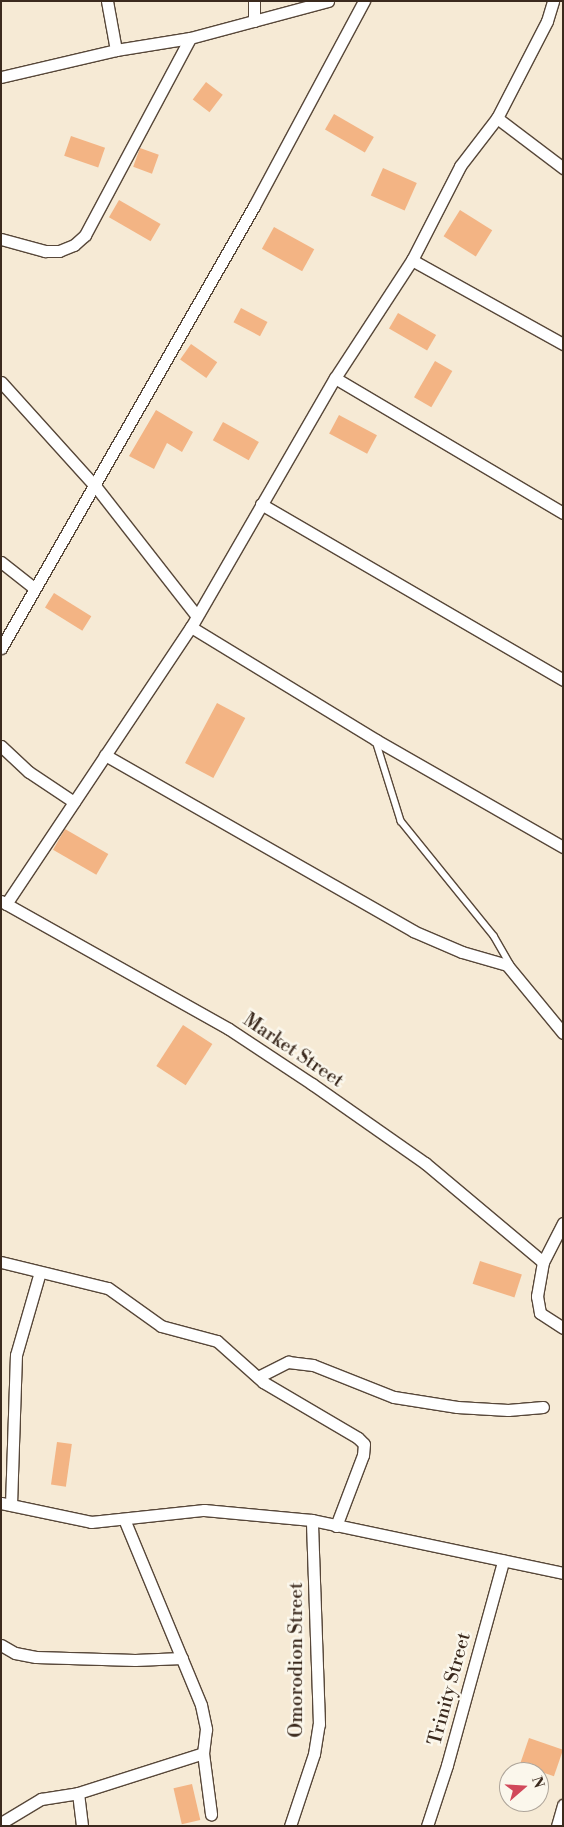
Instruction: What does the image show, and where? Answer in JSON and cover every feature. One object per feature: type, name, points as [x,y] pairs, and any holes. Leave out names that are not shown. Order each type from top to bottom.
[{"type":"street","points":[[107,1],[116,50]]},
{"type":"street","points":[[254,1],[254,21]]},
{"type":"street","points":[[1,77],[116,50],[190,38],[328,1]]},
{"type":"street","points":[[1,648],[34,588],[96,487],[254,206],[364,1]]},
{"type":"street","points":[[4,902],[74,802],[191,627],[196,615],[335,378],[412,260],[460,166],[497,118],[547,20],[553,1]]},
{"type":"street","points":[[1,239],[45,251],[59,251],[74,244],[85,234],[190,38]]},
{"type":"street","points":[[497,118],[563,168]]},
{"type":"street","points":[[412,260],[563,344]]},
{"type":"street","points":[[335,378],[563,513]]},
{"type":"street","points":[[1,382],[96,487],[196,615]]},
{"type":"street","points":[[261,504],[563,680]]},
{"type":"street","points":[[1,562],[34,588]]},
{"type":"street","points":[[191,627],[376,740],[563,847]]},
{"type":"street","points":[[1,746],[29,772],[74,802]]},
{"type":"street","points":[[105,755],[413,930],[462,952],[507,965],[516,973],[563,1033]]},
{"type":"street","name":"Market Street","points":[[4,902],[229,1029],[312,1084],[425,1163],[543,1262]]},
{"type":"street","points":[[562,1225],[543,1262],[537,1296],[540,1313],[563,1328]]},
{"type":"street","points":[[1,1262],[108,1288],[161,1326],[217,1341],[258,1377],[364,1444],[363,1455],[336,1526]]},
{"type":"street","points":[[40,1272],[16,1355],[6,1504],[91,1522],[204,1510],[312,1520],[563,1573]]},
{"type":"street","points":[[258,1377],[288,1362],[313,1365],[394,1397],[457,1407],[508,1410],[544,1407]]},
{"type":"street","points":[[124,1519],[201,1705],[206,1729],[203,1753],[211,1814]]},
{"type":"street","name":"Omorodion Street","points":[[290,1826],[314,1754],[319,1724],[312,1520]]},
{"type":"street","name":"Trinity Street","points":[[428,1826],[448,1765],[503,1561]]},
{"type":"street","points":[[1,1646],[15,1653],[36,1657],[135,1660],[182,1658]]},
{"type":"street","points":[[1,1823],[40,1799],[78,1793],[203,1753]]},
{"type":"street","points":[[78,1793],[82,1826]]},
{"type":"street","points":[[557,1826],[563,1805]]},
{"type":"lane","points":[[376,740],[402,821],[494,936],[516,973]]},
{"type":"building","points":[[206,82],[223,95],[210,112],[193,100]]},
{"type":"building","points":[[334,114],[374,137],[365,153],[325,130]]},
{"type":"building","points":[[71,136],[105,148],[98,168],[64,156]]},
{"type":"building","points":[[140,148],[159,155],[152,174],[133,167]]},
{"type":"building","points":[[383,168],[417,183],[405,210],[371,195]]},
{"type":"building","points":[[119,200],[161,224],[151,241],[109,217]]},
{"type":"building","points":[[460,210],[492,230],[476,256],[444,236]]},
{"type":"building","points":[[274,227],[314,249],[302,271],[262,249]]},
{"type":"building","points":[[241,308],[267,322],[260,336],[233,322]]},
{"type":"building","points":[[398,313],[436,335],[427,351],[389,329]]},
{"type":"building","points":[[191,344],[217,362],[206,378],[180,360]]},
{"type":"building","points":[[435,361],[452,371],[431,407],[414,397]]},
{"type":"building","points":[[156,410],[193,432],[182,452],[167,443],[154,469],[129,456]]},
{"type":"building","points":[[339,415],[377,435],[367,454],[329,434]]},
{"type":"building","points":[[223,422],[259,442],[249,460],[213,440]]},
{"type":"building","points":[[54,593],[91,616],[82,631],[45,607]]},
{"type":"building","points":[[217,703],[245,718],[213,778],[185,763]]},
{"type":"building","points":[[65,829],[108,854],[96,875],[53,850]]},
{"type":"building","points":[[183,1025],[212,1044],[186,1085],[156,1066]]},
{"type":"building","points":[[480,1261],[522,1275],[514,1297],[473,1284]]},
{"type":"building","points":[[57,1442],[72,1444],[66,1487],[51,1485]]},
{"type":"building","points":[[529,1738],[563,1750],[554,1776],[549,1774],[549,1762],[521,1762]]},
{"type":"building","points":[[192,1784],[200,1820],[182,1824],[173,1788]]}]
